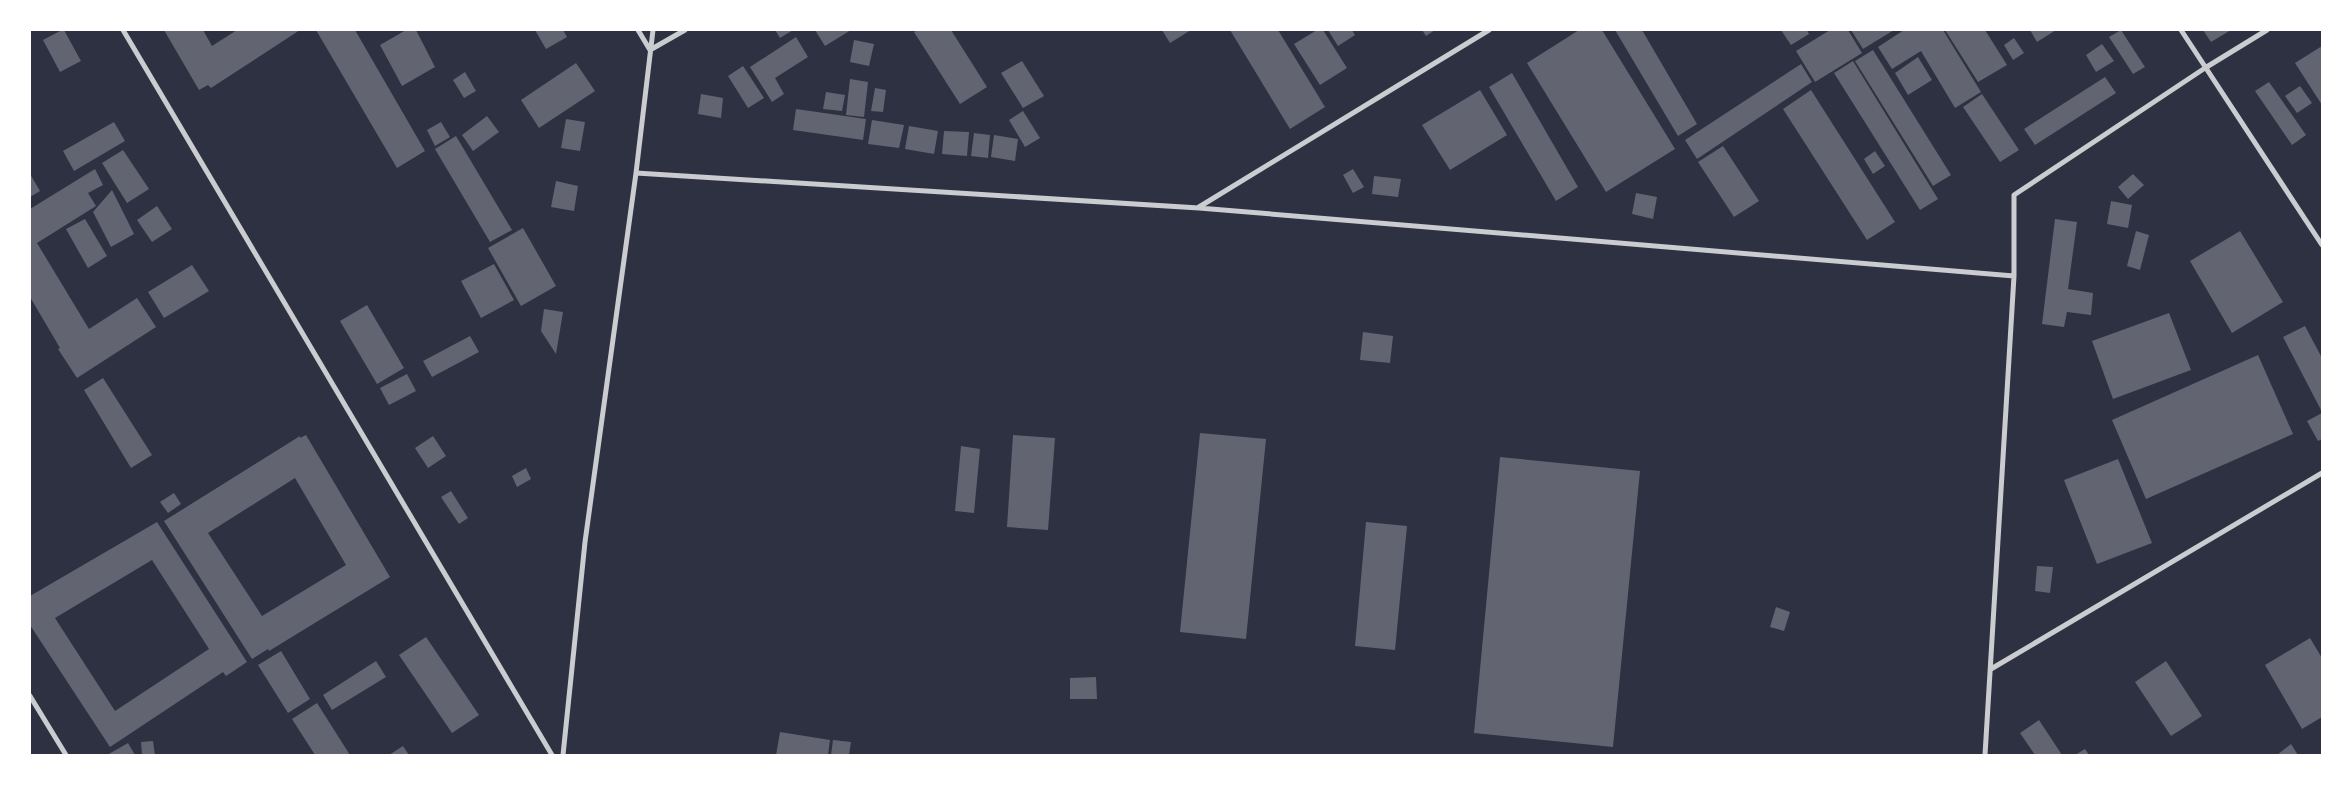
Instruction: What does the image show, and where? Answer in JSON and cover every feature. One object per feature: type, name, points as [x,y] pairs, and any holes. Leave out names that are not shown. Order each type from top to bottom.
[{"type":"street","points":[[123,30],[552,755]]},
{"type":"street","points":[[638,30],[650,50]]},
{"type":"street","points":[[563,755],[585,542],[636,173],[653,30]]},
{"type":"street","points":[[650,50],[685,30]]},
{"type":"street","points":[[1199,208],[1489,30]]},
{"type":"street","points":[[2181,30],[2204,68],[2322,245]]},
{"type":"street","points":[[1986,755],[2014,276],[2014,195],[2204,68],[2267,30]]},
{"type":"street","points":[[636,173],[1199,208],[2014,276]]},
{"type":"street","points":[[1991,669],[2322,473]]},
{"type":"street","points":[[30,696],[66,755]]},
{"type":"building","points":[[64,30],[81,61],[60,72],[43,40]]},
{"type":"building","points":[[164,30],[203,30],[212,46],[237,30],[300,30],[211,88],[208,85],[199,90]]},
{"type":"building","points":[[316,30],[355,30],[425,151],[397,168]]},
{"type":"building","points":[[406,30],[416,30],[435,67],[402,86],[380,45]]},
{"type":"building","points":[[535,30],[563,30],[567,37],[546,49]]},
{"type":"building","points":[[775,30],[793,30],[780,38]]},
{"type":"building","points":[[815,30],[851,30],[825,46]]},
{"type":"building","points":[[918,30],[951,30],[987,87],[960,104],[914,32]]},
{"type":"building","points":[[1162,30],[1191,30],[1170,43]]},
{"type":"building","points":[[1230,30],[1278,30],[1325,107],[1290,129]]},
{"type":"building","points":[[1317,30],[1323,30],[1347,68],[1320,85],[1294,44]]},
{"type":"building","points":[[1328,30],[1352,30],[1355,35],[1338,46]]},
{"type":"building","points":[[1422,30],[1435,30],[1426,36]]},
{"type":"building","points":[[1579,30],[1602,30],[1675,149],[1606,192],[1527,63]]},
{"type":"building","points":[[1615,30],[1642,30],[1697,124],[1678,136]]},
{"type":"building","points":[[1781,30],[1807,30],[1809,34],[1791,45]]},
{"type":"building","points":[[1830,30],[1848,30],[1862,53],[1815,82],[1796,51]]},
{"type":"building","points":[[1851,30],[1894,30],[1863,49]]},
{"type":"building","points":[[1904,30],[1943,30],[1981,92],[1955,108],[1921,51],[1892,69],[1878,47]]},
{"type":"building","points":[[1945,30],[1985,30],[2007,65],[1978,82]]},
{"type":"building","points":[[2030,30],[2056,30],[2037,42]]},
{"type":"building","points":[[2121,30],[2145,67],[2133,74],[2109,37]]},
{"type":"building","points":[[2203,30],[2231,30],[2211,42]]},
{"type":"building","points":[[796,37],[808,57],[775,78],[784,94],[772,102],[750,67]]},
{"type":"building","points":[[2014,38],[2024,53],[2013,60],[2004,45]]},
{"type":"building","points":[[854,40],[874,44],[869,66],[850,62]]},
{"type":"building","points":[[2102,44],[2114,61],[2096,72],[2086,55]]},
{"type":"building","points":[[2322,46],[2322,105],[2295,63]]},
{"type":"building","points":[[1873,50],[1951,175],[1933,186],[1855,61]]},
{"type":"building","points":[[1918,57],[1932,80],[1908,95],[1895,73]]},
{"type":"building","points":[[1022,61],[1044,96],[1023,108],[1001,73]]},
{"type":"building","points":[[1853,61],[1938,199],[1920,210],[1834,73]]},
{"type":"building","points":[[576,63],[595,91],[539,128],[521,100]]},
{"type":"building","points":[[1801,64],[1812,82],[1697,159],[1685,140]]},
{"type":"building","points":[[743,66],[764,98],[748,108],[728,76]]},
{"type":"building","points":[[465,72],[476,91],[464,98],[453,80]]},
{"type":"building","points":[[1512,73],[1578,187],[1556,201],[1489,87]]},
{"type":"building","points":[[2105,77],[2116,93],[2035,145],[2024,129]]},
{"type":"building","points":[[850,79],[868,82],[864,117],[846,115]]},
{"type":"building","points":[[2269,82],[2306,135],[2292,145],[2255,91]]},
{"type":"building","points":[[2300,86],[2312,103],[2297,113],[2285,96]]},
{"type":"building","points":[[875,88],[886,90],[883,112],[871,111]]},
{"type":"building","points":[[1480,90],[1507,135],[1450,170],[1422,125]]},
{"type":"building","points":[[1811,90],[1895,222],[1867,240],[1783,109]]},
{"type":"building","points":[[826,92],[845,95],[842,111],[823,109]]},
{"type":"building","points":[[701,94],[723,98],[721,118],[698,114]]},
{"type":"building","points":[[1982,94],[2019,150],[2000,162],[1963,107]]},
{"type":"building","points":[[796,109],[866,119],[863,140],[793,130]]},
{"type":"building","points":[[1023,111],[1040,138],[1025,147],[1009,120]]},
{"type":"building","points":[[487,116],[499,132],[473,151],[462,135]]},
{"type":"building","points":[[566,119],[585,122],[580,151],[561,148]]},
{"type":"building","points":[[872,120],[904,125],[899,148],[868,144]]},
{"type":"building","points":[[114,122],[125,141],[74,171],[63,151]]},
{"type":"building","points":[[441,122],[450,137],[435,146],[427,130]]},
{"type":"building","points":[[909,126],[938,131],[934,154],[905,149]]},
{"type":"building","points":[[944,131],[969,132],[967,156],[942,154]]},
{"type":"building","points":[[974,133],[990,135],[988,158],[971,156]]},
{"type":"building","points":[[994,135],[1018,139],[1015,161],[991,157]]},
{"type":"building","points":[[456,136],[512,230],[490,242],[435,149]]},
{"type":"building","points":[[1723,146],[1759,201],[1734,217],[1698,162]]},
{"type":"building","points":[[123,150],[149,189],[127,203],[102,163]]},
{"type":"building","points":[[1875,151],[1885,166],[1873,174],[1864,159]]},
{"type":"building","points":[[95,169],[103,185],[88,193],[96,206],[37,243],[89,329],[137,298],[156,327],[77,378],[58,349],[60,348],[30,297],[30,209]]},
{"type":"building","points":[[1353,169],[1364,187],[1353,193],[1343,175]]},
{"type":"building","points":[[30,174],[40,191],[30,197]]},
{"type":"building","points":[[2133,174],[2144,185],[2128,199],[2118,187]]},
{"type":"building","points":[[1374,176],[1401,179],[1398,197],[1372,194]]},
{"type":"building","points":[[556,181],[578,186],[574,211],[551,207]]},
{"type":"building","points":[[112,190],[134,234],[111,247],[93,212]]},
{"type":"building","points":[[1636,193],[1657,197],[1653,219],[1632,214]]},
{"type":"building","points":[[2111,201],[2132,205],[2128,228],[2107,224]]},
{"type":"building","points":[[157,206],[172,229],[152,242],[137,220]]},
{"type":"building","points":[[85,219],[107,256],[88,268],[66,229]]},
{"type":"building","points":[[2055,219],[2077,222],[2068,289],[2093,293],[2091,315],[2067,312],[2064,327],[2042,324]]},
{"type":"building","points":[[523,228],[556,286],[521,306],[488,248]]},
{"type":"building","points":[[2136,231],[2149,235],[2140,270],[2127,266]]},
{"type":"building","points":[[2240,231],[2283,302],[2232,333],[2190,261]]},
{"type":"building","points":[[494,264],[514,300],[481,318],[461,281]]},
{"type":"building","points":[[192,265],[209,291],[164,318],[148,292]]},
{"type":"building","points":[[367,305],[404,368],[377,384],[340,321]]},
{"type":"building","points":[[544,309],[563,312],[556,354],[541,331]]},
{"type":"building","points":[[2169,313],[2191,370],[2113,399],[2092,341]]},
{"type":"building","points":[[2305,326],[2322,358],[2322,412],[2283,337]]},
{"type":"building","points":[[1363,332],[1393,336],[1390,363],[1360,360]]},
{"type":"building","points":[[470,336],[479,352],[432,377],[423,361]]},
{"type":"building","points":[[2258,355],[2293,434],[2146,499],[2112,420]]},
{"type":"building","points":[[407,374],[416,391],[389,405],[380,388]]},
{"type":"building","points":[[103,378],[152,455],[131,468],[84,390]]},
{"type":"building","points":[[2322,413],[2322,439],[2318,441],[2307,421]]},
{"type":"building","points":[[1200,433],[1266,439],[1246,639],[1180,632]]},
{"type":"building","points":[[306,435],[390,577],[269,651],[268,649],[252,659],[164,521],[300,436],[300,438]],"holes":[[[295,478],[346,565],[262,616],[208,533]]]},
{"type":"building","points":[[1013,435],[1055,438],[1048,530],[1007,527]]},
{"type":"building","points":[[433,436],[446,456],[428,468],[415,448]]},
{"type":"building","points":[[961,446],[980,449],[974,513],[955,511]]},
{"type":"building","points":[[1500,457],[1640,471],[1613,747],[1474,733]]},
{"type":"building","points":[[2118,459],[2152,543],[2097,564],[2064,480]]},
{"type":"building","points":[[526,468],[531,479],[517,487],[512,476]]},
{"type":"building","points":[[451,491],[468,518],[459,524],[441,497]]},
{"type":"building","points":[[174,493],[181,504],[168,513],[160,502]]},
{"type":"building","points":[[157,522],[247,662],[226,676],[223,672],[110,747],[30,625],[30,596]],"holes":[[[152,560],[209,649],[115,711],[55,618]]]},
{"type":"building","points":[[1366,522],[1407,526],[1395,650],[1355,646]]},
{"type":"building","points":[[2037,566],[2053,567],[2050,593],[2035,591]]},
{"type":"building","points":[[1776,607],[1790,612],[1784,631],[1770,627]]},
{"type":"building","points":[[426,637],[479,715],[452,733],[399,655]]},
{"type":"building","points":[[2310,638],[2322,658],[2322,717],[2302,729],[2265,665]]},
{"type":"building","points":[[281,651],[310,699],[288,713],[258,665]]},
{"type":"building","points":[[376,661],[386,677],[332,710],[323,695]]},
{"type":"building","points":[[2166,661],[2202,716],[2171,736],[2135,682]]},
{"type":"building","points":[[1096,677],[1097,699],[1070,699],[1070,678]]},
{"type":"building","points":[[317,703],[350,755],[315,755],[292,719]]},
{"type":"building","points":[[2039,720],[2062,755],[2035,755],[2020,733]]},
{"type":"building","points":[[780,732],[830,740],[828,755],[776,755]]},
{"type":"building","points":[[833,740],[851,742],[849,755],[831,755]]},
{"type":"building","points":[[153,741],[155,755],[142,755],[141,742]]},
{"type":"building","points":[[128,743],[135,755],[107,755]]},
{"type":"building","points":[[2291,744],[2298,755],[2277,755]]},
{"type":"building","points":[[403,746],[409,755],[389,755]]},
{"type":"building","points":[[2085,749],[2089,755],[2075,755]]}]
